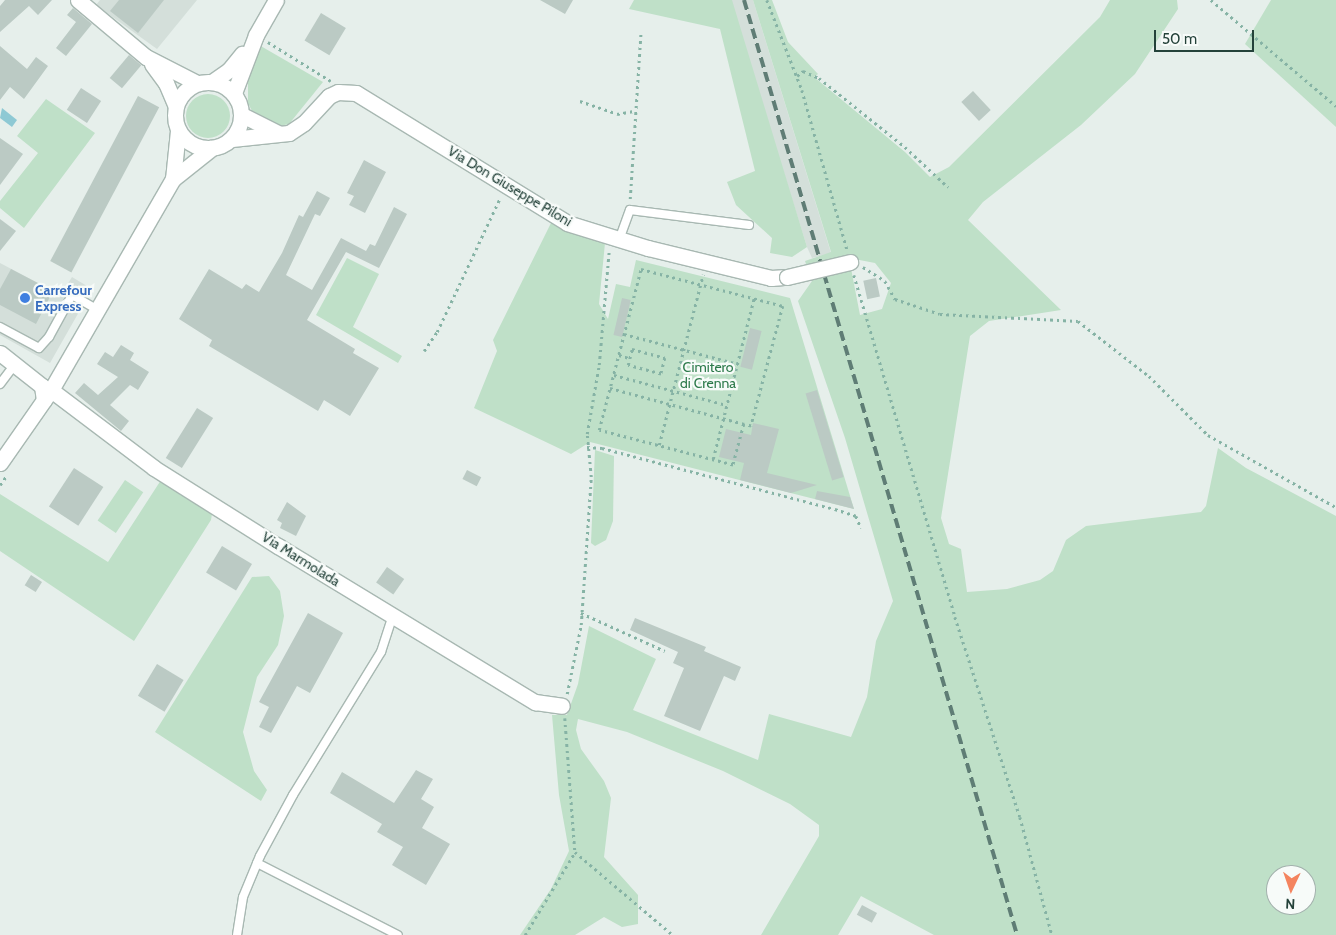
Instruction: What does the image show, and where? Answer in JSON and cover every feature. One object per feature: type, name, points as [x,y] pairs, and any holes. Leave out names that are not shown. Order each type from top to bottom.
[{"type":"street","points":[[78,0],[146,57],[166,83],[176,106],[178,131],[173,179]]},
{"type":"street","points":[[176,106],[188,88],[229,70],[256,35],[276,0]]},
{"type":"street","points":[[256,35],[234,93],[242,115],[282,135]]},
{"type":"street","points":[[146,57],[234,93]]},
{"type":"street","points":[[5,467],[173,179],[212,148],[232,138],[282,135],[297,129],[322,101],[338,92]]},
{"type":"street","name":"Via Don Giuseppe Piloni","points":[[338,92],[356,93],[567,223],[615,240],[771,278],[787,277],[850,262]]},
{"type":"street","points":[[232,138],[242,115]]},
{"type":"street","points":[[178,131],[193,144],[212,148]]},
{"type":"street","points":[[0,353],[51,390]]},
{"type":"street","points":[[32,377],[42,386],[51,390]]},
{"type":"street","name":"Via Marmolada","points":[[51,390],[154,468],[393,616],[535,702],[562,706]]},
{"type":"lane","points":[[615,240],[630,210],[749,225]]},
{"type":"lane","points":[[0,327],[39,348],[49,337],[72,295],[98,310]]},
{"type":"lane","points":[[0,384],[15,364]]},
{"type":"lane","points":[[237,935],[243,897],[257,863],[293,795],[381,652],[393,616]]},
{"type":"lane","points":[[257,863],[398,935]]},
{"type":"path","points":[[767,0],[797,76],[955,617],[1020,817],[1052,935]]},
{"type":"path","points":[[1211,0],[1336,106]]},
{"type":"path","points":[[630,210],[634,111],[641,32]]},
{"type":"path","points":[[256,35],[330,78],[338,92]]},
{"type":"path","points":[[797,76],[804,71],[820,78],[905,147],[948,187]]},
{"type":"path","points":[[580,101],[617,114],[634,111]]},
{"type":"path","points":[[424,351],[437,332],[507,186]]},
{"type":"path","points":[[525,935],[575,852],[562,706],[571,682],[582,614],[591,477],[587,447],[615,240]]},
{"type":"path","points":[[659,445],[706,262]]},
{"type":"path","points":[[850,262],[870,270],[885,281],[895,299],[940,314],[1078,320],[1148,376],[1208,434],[1336,507]]},
{"type":"path","points":[[610,388],[752,426],[783,306],[754,298],[641,269],[599,430],[734,464],[744,424]]},
{"type":"path","points":[[713,459],[754,298]]},
{"type":"path","points":[[624,334],[738,364]]},
{"type":"path","points":[[632,350],[665,358],[661,374],[628,365],[629,358],[632,350]]},
{"type":"path","points":[[619,355],[629,358]]},
{"type":"path","points":[[614,375],[728,405]]},
{"type":"path","points":[[587,447],[602,448],[836,509],[856,516],[861,528]]},
{"type":"path","points":[[0,485],[5,467]]},
{"type":"path","points":[[582,614],[666,651]]},
{"type":"path","points":[[575,852],[673,935]]},
{"type":"shaded area","points":[[100,0],[197,0],[157,49],[96,5]]},
{"type":"shaded area","points":[[730,0],[753,0],[831,253],[812,258],[807,247]]},
{"type":"shaded area","points":[[0,263],[61,295],[72,277],[92,289],[50,363],[0,335]]},
{"type":"green space","points":[[634,0],[732,0],[807,247],[792,257],[770,253],[772,238],[736,205],[727,182],[755,171],[720,29],[629,9]]},
{"type":"green space","points":[[753,0],[772,0],[788,42],[818,74],[814,77],[905,152],[930,177],[949,167],[1100,17],[1110,0],[1177,0],[1178,9],[1135,74],[1081,125],[983,202],[968,220],[1061,310],[989,321],[970,336],[941,518],[949,544],[961,549],[967,592],[1007,589],[1040,580],[1053,571],[1066,540],[1086,526],[1201,512],[1206,506],[1218,448],[1246,468],[1336,516],[1336,935],[934,935],[861,896],[838,935],[761,935],[819,836],[819,825],[790,804],[723,771],[627,732],[578,719],[576,730],[581,749],[604,781],[611,798],[604,857],[638,895],[638,924],[622,927],[604,917],[575,935],[520,935],[551,889],[569,851],[559,795],[552,715],[567,715],[578,684],[589,626],[656,659],[633,710],[758,760],[769,714],[851,737],[867,697],[876,641],[893,601],[845,438],[798,301],[812,281],[805,261],[831,252]],"holes":[[[849,258],[875,263],[891,283],[882,309],[860,315]]]},
{"type":"green space","points":[[1271,0],[1336,0],[1336,127],[1245,44]]},
{"type":"green space","points":[[259,45],[323,82],[289,124],[275,127],[254,115],[248,103],[248,75]]},
{"type":"green space","points":[[208,94],[220,98],[226,104],[230,116],[226,128],[220,134],[208,138],[196,134],[190,128],[186,116],[190,104],[196,98]]},
{"type":"green space","points":[[46,99],[95,133],[24,228],[0,208],[0,201],[38,153],[17,136]]},
{"type":"green space","name":"Cimitero di Crenna","points":[[551,223],[605,243],[599,304],[608,319],[616,284],[630,287],[636,260],[790,298],[854,509],[590,442],[571,454],[474,408],[497,351],[493,340]]},
{"type":"green space","points":[[347,258],[379,274],[353,327],[402,356],[398,363],[316,315]]},
{"type":"green space","points":[[595,450],[614,456],[613,521],[606,540],[595,546],[591,543]]},
{"type":"green space","points":[[125,480],[143,492],[116,533],[98,521]]},
{"type":"green space","points":[[161,480],[212,514],[211,520],[134,641],[0,551],[0,494],[108,562]]},
{"type":"green space","points":[[269,576],[280,591],[284,616],[278,645],[257,677],[243,732],[254,771],[267,790],[261,801],[155,732],[252,577]]},
{"type":"water","points":[[2,108],[17,120],[12,127],[0,118]]},
{"type":"building","points":[[5,0],[52,0],[38,15],[29,6],[0,32],[0,6]]},
{"type":"building","points":[[119,0],[164,0],[138,33],[110,11]]},
{"type":"building","points":[[540,0],[573,0],[565,14]]},
{"type":"building","points":[[73,8],[92,24],[66,56],[56,48],[76,22],[67,15]]},
{"type":"building","points":[[321,13],[346,28],[329,55],[305,40]]},
{"type":"building","points":[[0,46],[27,69],[36,57],[48,66],[24,99],[10,87],[0,100]]},
{"type":"building","points":[[129,55],[141,65],[122,88],[110,78]]},
{"type":"building","points":[[81,88],[101,101],[87,123],[67,110]]},
{"type":"building","points":[[973,91],[991,110],[979,121],[961,102]]},
{"type":"building","points":[[138,96],[159,107],[71,272],[50,261]]},
{"type":"building","points":[[0,138],[23,154],[0,185]]},
{"type":"building","points":[[364,160],[386,172],[365,213],[349,205],[354,196],[347,193]]},
{"type":"building","points":[[317,191],[330,198],[320,216],[315,214],[286,275],[312,290],[341,238],[366,251],[370,244],[375,246],[394,207],[407,214],[379,268],[346,252],[307,320],[355,349],[353,353],[379,368],[350,416],[324,400],[318,411],[209,346],[212,340],[179,319],[209,269],[242,289],[246,284],[259,292],[282,253],[299,215],[303,217]]},
{"type":"building","points":[[0,219],[16,231],[0,251]]},
{"type":"building","name":"Carrefour Express","points":[[11,269],[53,291],[36,324],[0,305],[0,289]]},
{"type":"building","points":[[876,278],[880,297],[867,299],[863,281]]},
{"type":"building","points":[[622,298],[631,300],[622,337],[613,335]]},
{"type":"building","points":[[750,328],[762,331],[752,370],[740,367]]},
{"type":"building","points":[[121,345],[134,353],[130,360],[149,372],[138,390],[130,385],[110,405],[129,421],[121,431],[75,393],[84,383],[98,395],[118,377],[97,364],[105,352],[113,357]]},
{"type":"building","points":[[817,390],[844,477],[832,481],[806,394]]},
{"type":"building","points":[[197,408],[213,418],[182,468],[166,458]]},
{"type":"building","points":[[753,423],[779,429],[767,473],[817,485],[791,493],[740,480],[744,463],[719,457],[726,429],[751,435]]},
{"type":"building","points":[[74,468],[103,487],[78,526],[49,507]]},
{"type":"building","points":[[467,470],[481,477],[477,486],[462,479]]},
{"type":"building","points":[[817,491],[850,497],[854,509],[815,499]]},
{"type":"building","points":[[287,502],[306,516],[296,536],[280,528],[282,523],[277,520]]},
{"type":"building","points":[[222,546],[252,564],[236,591],[206,573]]},
{"type":"building","points":[[387,567],[404,579],[393,595],[376,583]]},
{"type":"building","points":[[31,575],[42,582],[36,592],[25,585]]},
{"type":"building","points":[[308,613],[343,633],[310,693],[297,686],[271,733],[259,727],[269,707],[259,702]]},
{"type":"building","points":[[635,618],[706,647],[704,651],[741,667],[735,681],[724,676],[700,731],[664,716],[684,668],[673,663],[678,652],[630,630]]},
{"type":"building","points":[[157,664],[184,680],[165,712],[138,696]]},
{"type":"building","points":[[416,770],[433,779],[421,799],[434,807],[422,828],[450,844],[426,885],[392,865],[403,847],[377,832],[382,824],[330,793],[342,772],[394,803]]},
{"type":"building","points":[[862,905],[877,913],[872,923],[857,915]]},
{"type":"railway","points":[[744,0],[1017,935]]},
{"type":"place","name":"Carrefour Express","points":[[25,298]]}]
